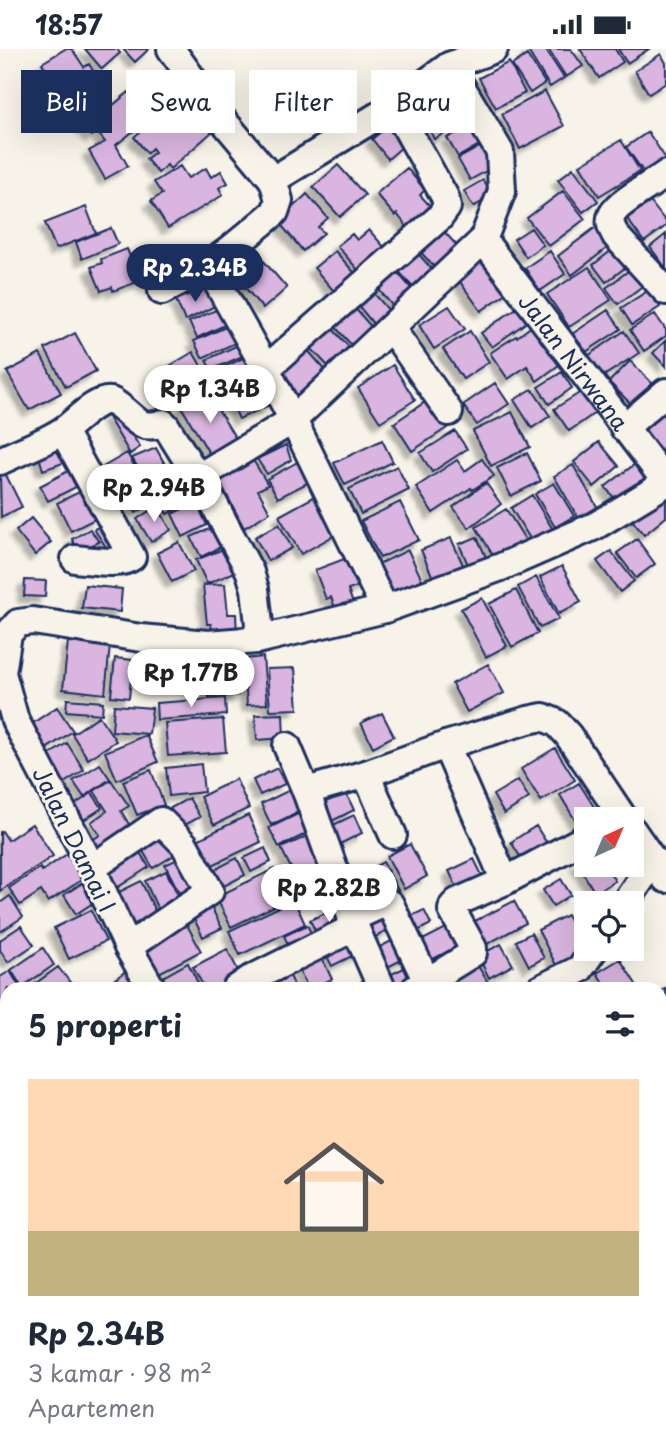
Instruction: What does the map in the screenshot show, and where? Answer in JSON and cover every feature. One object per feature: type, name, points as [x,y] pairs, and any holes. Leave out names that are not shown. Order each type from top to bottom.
[{"type":"street","points":[[162,291],[208,266],[275,212],[279,200],[273,180],[216,112],[171,49]]},
{"type":"street","points":[[444,70],[492,50]]},
{"type":"street","points":[[197,478],[293,420],[483,240],[502,191],[500,152],[449,66]]},
{"type":"street","points":[[273,180],[371,120]]},
{"type":"street","points":[[266,369],[439,218],[447,207],[445,197],[409,133]]},
{"type":"street","points":[[666,174],[620,205],[611,216],[611,226],[616,236],[666,291]]},
{"type":"street","name":"Jalan Nirwana","points":[[483,240],[666,482]]},
{"type":"street","points":[[208,266],[293,420],[385,609]]},
{"type":"street","points":[[391,328],[449,412]]},
{"type":"street","points":[[624,428],[666,392]]},
{"type":"street","points":[[0,461],[63,431],[103,402],[111,401],[143,425],[152,427],[163,423],[213,502],[250,572],[259,624],[257,640],[385,609],[501,566],[595,526],[666,482]]},
{"type":"street","points":[[63,431],[132,557],[128,561],[75,559]]},
{"type":"street","name":"Jalan Damai I","points":[[148,982],[15,720],[2,673],[8,633],[18,622],[33,621],[141,638],[208,644],[257,640]]},
{"type":"street","points":[[306,792],[446,745],[543,717],[557,723],[568,735],[616,807]]},
{"type":"street","points":[[446,745],[505,881]]},
{"type":"street","points":[[287,747],[379,982]]},
{"type":"street","points":[[366,774],[393,835]]},
{"type":"street","points":[[92,868],[161,821],[184,844],[210,891],[128,947]]},
{"type":"street","points":[[426,982],[473,953],[473,948],[453,910],[457,902],[505,881],[574,844]]},
{"type":"street","points":[[637,891],[660,869],[644,847]]},
{"type":"street","points":[[245,982],[353,921],[356,916],[387,902],[420,982]]},
{"type":"street","points":[[556,982],[587,969]]},
{"type":"building","points":[[65,49],[72,49],[84,67],[89,64],[93,70],[46,70],[42,63]]},
{"type":"building","points":[[85,49],[117,49],[120,53],[102,69]]},
{"type":"building","points":[[123,49],[149,49],[135,62]]},
{"type":"building","points":[[545,49],[564,78],[550,87],[528,51]]},
{"type":"building","points":[[548,49],[571,49],[583,66],[566,77]]},
{"type":"building","points":[[580,49],[615,49],[623,62],[599,78]]},
{"type":"building","points":[[618,49],[649,49],[627,63]]},
{"type":"building","points":[[661,54],[666,63],[666,83],[649,94],[635,71]]},
{"type":"building","points":[[527,55],[545,83],[530,93],[512,65]]},
{"type":"building","points":[[509,62],[525,93],[496,108],[479,78]]},
{"type":"building","points":[[545,91],[564,126],[520,149],[502,114]]},
{"type":"building","points":[[126,94],[126,133],[131,133],[116,145],[128,166],[105,179],[89,151],[105,142],[98,133],[112,133],[112,106]]},
{"type":"building","points":[[475,123],[486,141],[458,157],[447,138],[456,133],[475,133]]},
{"type":"building","points":[[648,132],[666,159],[666,165],[647,177],[626,147]]},
{"type":"building","points":[[139,133],[211,133],[170,169],[167,165],[158,173],[146,159],[155,152],[152,148],[147,153],[134,137]]},
{"type":"building","points":[[380,133],[392,133],[403,146],[388,159],[372,139]]},
{"type":"building","points":[[431,133],[445,133],[434,139]]},
{"type":"building","points":[[621,140],[640,171],[599,196],[580,165]]},
{"type":"building","points":[[485,144],[497,165],[470,180],[458,159]]},
{"type":"building","points":[[338,165],[365,195],[340,217],[313,187]]},
{"type":"building","points":[[180,166],[188,178],[206,168],[211,177],[221,171],[228,183],[219,188],[223,195],[168,228],[151,201],[162,194],[154,182]]},
{"type":"building","points":[[407,168],[425,190],[420,195],[432,208],[408,228],[376,194]]},
{"type":"building","points":[[573,168],[598,201],[583,212],[558,180]]},
{"type":"building","points":[[483,180],[493,196],[473,207],[464,191]]},
{"type":"building","points":[[563,191],[585,219],[549,246],[527,218]]},
{"type":"building","points":[[307,194],[328,218],[318,227],[324,233],[303,251],[278,221]]},
{"type":"building","points":[[649,200],[666,222],[666,226],[644,242],[626,217]]},
{"type":"building","points":[[86,207],[96,233],[56,249],[45,223]]},
{"type":"building","points":[[596,227],[610,246],[572,275],[558,256]]},
{"type":"building","points":[[111,228],[118,244],[82,259],[76,242]]},
{"type":"building","points":[[441,228],[459,248],[436,269],[418,249]]},
{"type":"building","points":[[531,228],[543,245],[526,257],[514,239]]},
{"type":"building","points":[[369,230],[386,249],[366,279],[337,246],[352,234],[357,240]]},
{"type":"building","points":[[666,234],[666,268],[650,247]]},
{"type":"building","points":[[617,246],[630,264],[606,282],[593,265]]},
{"type":"building","points":[[127,249],[140,281],[113,291],[112,287],[101,291],[91,267],[102,263],[101,259]]},
{"type":"building","points":[[415,250],[437,275],[417,292],[395,267]]},
{"type":"building","points":[[335,251],[360,279],[339,297],[314,268]]},
{"type":"building","points":[[550,251],[565,274],[540,291],[525,268]]},
{"type":"building","points":[[489,256],[512,289],[481,311],[458,279]]},
{"type":"building","points":[[262,259],[287,288],[263,309],[238,279]]},
{"type":"building","points":[[393,267],[416,294],[397,311],[374,284]]},
{"type":"building","points":[[589,267],[611,300],[569,327],[547,294]]},
{"type":"building","points":[[632,268],[644,285],[618,304],[606,288]]},
{"type":"building","points":[[204,288],[215,306],[185,321],[176,300]]},
{"type":"building","points":[[649,290],[660,307],[632,325],[621,308]]},
{"type":"building","points":[[372,291],[391,313],[375,326],[357,304]]},
{"type":"building","points":[[353,306],[373,329],[353,347],[332,323]]},
{"type":"building","points":[[449,306],[465,329],[434,349],[419,325]]},
{"type":"building","points":[[518,307],[528,321],[492,347],[481,333]]},
{"type":"building","points":[[220,308],[227,324],[197,338],[189,322]]},
{"type":"building","points":[[608,310],[621,329],[584,353],[572,334]]},
{"type":"building","points":[[655,314],[666,330],[666,336],[644,351],[630,330]]},
{"type":"building","points":[[235,323],[242,340],[202,358],[194,341]]},
{"type":"building","points":[[536,323],[563,362],[537,381],[527,366],[508,379],[490,353]]},
{"type":"building","points":[[330,326],[349,347],[328,366],[309,346]]},
{"type":"building","points":[[470,331],[489,362],[463,379],[443,349]]},
{"type":"building","points":[[624,331],[639,353],[599,379],[585,358]]},
{"type":"building","points":[[75,333],[96,371],[66,387],[45,349]]},
{"type":"building","points":[[666,340],[666,367],[653,353]]},
{"type":"building","points":[[240,344],[245,355],[211,370],[206,360]]},
{"type":"building","points":[[304,346],[327,372],[299,397],[276,372]]},
{"type":"building","points":[[193,352],[210,381],[184,397],[166,368]]},
{"type":"building","points":[[40,354],[61,393],[29,410],[7,372]]},
{"type":"building","points":[[252,354],[262,376],[225,393],[215,371]]},
{"type":"building","points":[[630,361],[656,387],[635,408],[609,382]]},
{"type":"building","points":[[393,365],[415,400],[380,422],[358,388]]},
{"type":"building","points":[[562,372],[572,388],[549,404],[538,387]]},
{"type":"building","points":[[256,380],[267,406],[239,419],[227,393]]},
{"type":"building","points":[[495,383],[509,404],[477,425],[463,405]]},
{"type":"building","points":[[532,389],[550,416],[532,428],[514,400]]},
{"type":"building","points":[[207,392],[238,442],[212,458],[182,408]]},
{"type":"building","points":[[581,392],[595,413],[569,431],[554,409]]},
{"type":"building","points":[[431,398],[450,426],[412,451],[394,423]]},
{"type":"building","points":[[655,407],[666,417],[666,447],[657,455],[632,430]]},
{"type":"building","points":[[116,412],[140,447],[130,454],[108,417]]},
{"type":"building","points":[[512,412],[530,447],[491,466],[473,431]]},
{"type":"building","points":[[455,431],[467,449],[432,472],[420,453]]},
{"type":"building","points":[[382,440],[393,462],[345,485],[334,463]]},
{"type":"building","points":[[55,442],[66,462],[43,470],[37,450]]},
{"type":"building","points":[[599,442],[619,466],[594,487],[574,462]]},
{"type":"building","points":[[286,445],[291,460],[267,474],[257,459]]},
{"type":"building","points":[[156,448],[167,468],[146,481],[132,458]]},
{"type":"building","points":[[127,453],[155,502],[136,513],[120,487],[117,489],[103,467]]},
{"type":"building","points":[[527,453],[541,481],[511,496],[497,468]]},
{"type":"building","points":[[482,459],[494,476],[433,513],[416,487],[457,460],[465,471]]},
{"type":"building","points":[[253,460],[268,485],[258,490],[270,512],[244,528],[219,480]]},
{"type":"building","points":[[301,460],[313,480],[278,498],[267,479]]},
{"type":"building","points":[[635,464],[649,482],[620,505],[605,487]]},
{"type":"building","points":[[573,465],[599,510],[580,521],[554,476]]},
{"type":"building","points":[[397,466],[409,490],[361,514],[349,489]]},
{"type":"building","points":[[4,471],[22,507],[1,517],[0,473]]},
{"type":"building","points":[[68,471],[76,487],[48,501],[40,486]]},
{"type":"building","points":[[175,472],[194,500],[167,514],[150,486]]},
{"type":"building","points":[[486,483],[501,504],[469,528],[453,507]]},
{"type":"building","points":[[554,483],[574,516],[555,527],[535,494]]},
{"type":"building","points":[[83,490],[97,518],[71,531],[57,503]]},
{"type":"building","points":[[319,494],[340,532],[301,554],[279,516]]},
{"type":"building","points":[[532,495],[555,533],[534,545],[511,508]]},
{"type":"building","points":[[660,495],[666,501],[666,517],[644,535],[631,519]]},
{"type":"building","points":[[196,502],[207,525],[183,537],[172,514]]},
{"type":"building","points":[[400,502],[419,540],[380,558],[361,521]]},
{"type":"building","points":[[157,506],[171,530],[151,542],[137,519]]},
{"type":"building","points":[[506,509],[526,541],[495,559],[476,527]]},
{"type":"building","points":[[31,518],[51,542],[35,555],[16,531]]},
{"type":"building","points":[[108,523],[116,545],[108,550],[94,529]]},
{"type":"building","points":[[279,524],[292,548],[268,561],[255,537]]},
{"type":"building","points":[[214,527],[223,546],[201,557],[191,537]]},
{"type":"building","points":[[90,529],[99,542],[78,551],[72,539]]},
{"type":"building","points":[[477,537],[490,566],[472,574],[459,544]]},
{"type":"building","points":[[451,538],[463,565],[433,578],[421,550]]},
{"type":"building","points":[[637,539],[655,564],[636,578],[617,553]]},
{"type":"building","points":[[179,542],[194,571],[172,582],[157,553]]},
{"type":"building","points":[[228,547],[235,572],[207,584],[196,560]]},
{"type":"building","points":[[408,550],[424,584],[396,598],[379,564]]},
{"type":"building","points":[[611,551],[634,581],[620,592],[597,561]]},
{"type":"building","points":[[352,556],[363,585],[348,590],[354,606],[337,613],[331,597],[326,599],[315,570]]},
{"type":"building","points":[[562,566],[581,602],[559,614],[540,577]]},
{"type":"building","points":[[536,577],[559,619],[540,628],[518,587]]},
{"type":"building","points":[[25,580],[46,581],[45,597],[24,596]]},
{"type":"building","points":[[225,584],[228,614],[236,614],[237,633],[213,635],[211,624],[207,624],[203,585]]},
{"type":"building","points":[[85,585],[122,589],[120,612],[82,608]]},
{"type":"building","points":[[516,590],[538,633],[512,647],[489,604]]},
{"type":"building","points":[[482,598],[507,646],[486,657],[461,609]]},
{"type":"building","points":[[68,641],[110,646],[105,694],[63,689]]},
{"type":"building","points":[[235,651],[238,695],[209,697],[206,652]]},
{"type":"building","points":[[263,657],[267,704],[247,705],[244,659]]},
{"type":"building","points":[[115,658],[133,660],[129,698],[111,696]]},
{"type":"building","points":[[488,664],[504,693],[467,712],[452,684]]},
{"type":"building","points":[[295,668],[298,709],[270,710],[267,669]]},
{"type":"building","points":[[225,698],[226,715],[157,720],[156,703]]},
{"type":"building","points":[[67,699],[103,702],[102,714],[66,711]]},
{"type":"building","points":[[114,705],[152,708],[149,734],[112,731]]},
{"type":"building","points":[[57,707],[73,731],[43,751],[27,727]]},
{"type":"building","points":[[382,713],[394,736],[373,747],[361,723]]},
{"type":"building","points":[[283,714],[284,738],[257,740],[255,715]]},
{"type":"building","points":[[99,716],[116,741],[88,759],[72,734]]},
{"type":"building","points":[[223,719],[226,752],[168,756],[165,723]]},
{"type":"building","points":[[146,735],[158,762],[117,780],[105,752]]},
{"type":"building","points":[[67,743],[84,770],[61,785],[43,759]]},
{"type":"building","points":[[555,748],[575,780],[541,801],[521,769]]},
{"type":"building","points":[[100,764],[110,779],[84,797],[73,781]]},
{"type":"building","points":[[201,764],[204,792],[169,796],[166,768]]},
{"type":"building","points":[[277,768],[285,784],[260,795],[253,780]]},
{"type":"building","points":[[151,770],[164,805],[137,815],[123,781]]},
{"type":"building","points":[[236,779],[249,808],[214,825],[200,797]]},
{"type":"building","points":[[111,780],[129,806],[121,811],[135,834],[97,861],[86,844],[100,835],[91,822],[107,811],[94,791]]},
{"type":"building","points":[[518,780],[529,798],[504,814],[493,795]]},
{"type":"building","points":[[579,783],[594,807],[574,807],[574,818],[560,795]]},
{"type":"building","points":[[298,786],[309,807],[271,825],[261,804]]},
{"type":"building","points":[[92,793],[102,808],[79,823],[70,808]]},
{"type":"building","points":[[346,793],[354,810],[330,822],[321,804]]},
{"type":"building","points":[[189,798],[200,817],[177,829],[167,810]]},
{"type":"building","points":[[302,812],[312,831],[279,847],[269,828]]},
{"type":"building","points":[[248,815],[261,842],[204,869],[191,843]]},
{"type":"building","points":[[354,815],[362,833],[338,845],[329,827]]},
{"type":"building","points":[[32,824],[53,856],[0,891],[0,832],[2,831],[8,840]]},
{"type":"building","points":[[536,826],[548,845],[523,861],[511,842]]},
{"type":"building","points":[[164,832],[176,854],[153,868],[140,846]]},
{"type":"building","points":[[312,834],[332,876],[302,891],[281,848]]},
{"type":"building","points":[[133,842],[149,867],[112,891],[96,867]]},
{"type":"building","points":[[410,844],[427,876],[404,889],[387,856]]},
{"type":"building","points":[[265,848],[271,862],[251,872],[244,858]]},
{"type":"building","points":[[67,854],[83,879],[48,902],[41,891],[20,905],[9,888]]},
{"type":"building","points":[[186,855],[202,888],[182,898],[165,865]]},
{"type":"building","points":[[237,858],[245,875],[218,889],[210,872]]},
{"type":"building","points":[[474,859],[485,881],[460,894],[449,871]]},
{"type":"building","points":[[383,862],[398,890],[359,911],[344,882]]},
{"type":"building","points":[[274,869],[289,899],[231,927],[216,897]]},
{"type":"building","points":[[166,871],[181,901],[159,912],[145,881]]},
{"type":"building","points":[[585,877],[612,877],[615,881],[598,891],[594,891]]},
{"type":"building","points":[[90,878],[102,897],[76,914],[64,895]]},
{"type":"building","points":[[561,879],[571,895],[553,906],[543,890]]},
{"type":"building","points":[[141,881],[158,917],[133,929],[115,894]]},
{"type":"building","points":[[10,896],[23,917],[0,932],[0,903]]},
{"type":"building","points":[[207,899],[222,928],[203,937],[188,907]]},
{"type":"building","points":[[294,900],[305,924],[240,955],[229,931]]},
{"type":"building","points":[[514,901],[526,923],[482,947],[469,924]]},
{"type":"building","points":[[338,907],[348,927],[320,941],[310,920]]},
{"type":"building","points":[[380,909],[391,929],[368,941],[358,920]]},
{"type":"building","points":[[91,910],[106,941],[69,959],[54,928]]},
{"type":"building","points":[[424,910],[431,924],[412,934],[405,919]]},
{"type":"building","points":[[567,915],[574,929],[574,961],[558,969],[538,930]]},
{"type":"building","points":[[185,921],[201,951],[159,973],[143,943]]},
{"type":"building","points":[[307,925],[316,943],[293,954],[284,936]]},
{"type":"building","points":[[21,926],[34,945],[8,962],[0,950],[0,940]]},
{"type":"building","points":[[446,928],[457,947],[423,964],[413,945]]},
{"type":"building","points":[[355,933],[364,950],[332,966],[323,949]]},
{"type":"building","points":[[531,933],[544,958],[529,966],[516,941]]},
{"type":"building","points":[[397,938],[407,957],[386,968],[376,949]]},
{"type":"building","points":[[501,944],[513,965],[489,978],[478,956]]},
{"type":"building","points":[[43,948],[54,965],[29,982],[19,982],[11,970]]},
{"type":"building","points":[[227,949],[243,980],[201,982],[193,967]]},
{"type":"building","points":[[319,952],[332,979],[326,982],[305,982],[296,963]]},
{"type":"building","points":[[475,961],[488,982],[440,982]]},
{"type":"building","points":[[621,961],[635,982],[603,982],[597,973]]},
{"type":"building","points":[[188,963],[198,982],[166,982],[163,977]]},
{"type":"building","points":[[408,966],[416,982],[382,982],[381,979]]},
{"type":"building","points":[[58,967],[70,982],[38,982]]},
{"type":"building","points":[[286,967],[293,982],[265,982]]},
{"type":"building","points":[[10,971],[17,982],[0,982],[0,977]]},
{"type":"building","points":[[126,971],[134,982],[111,982]]}]
